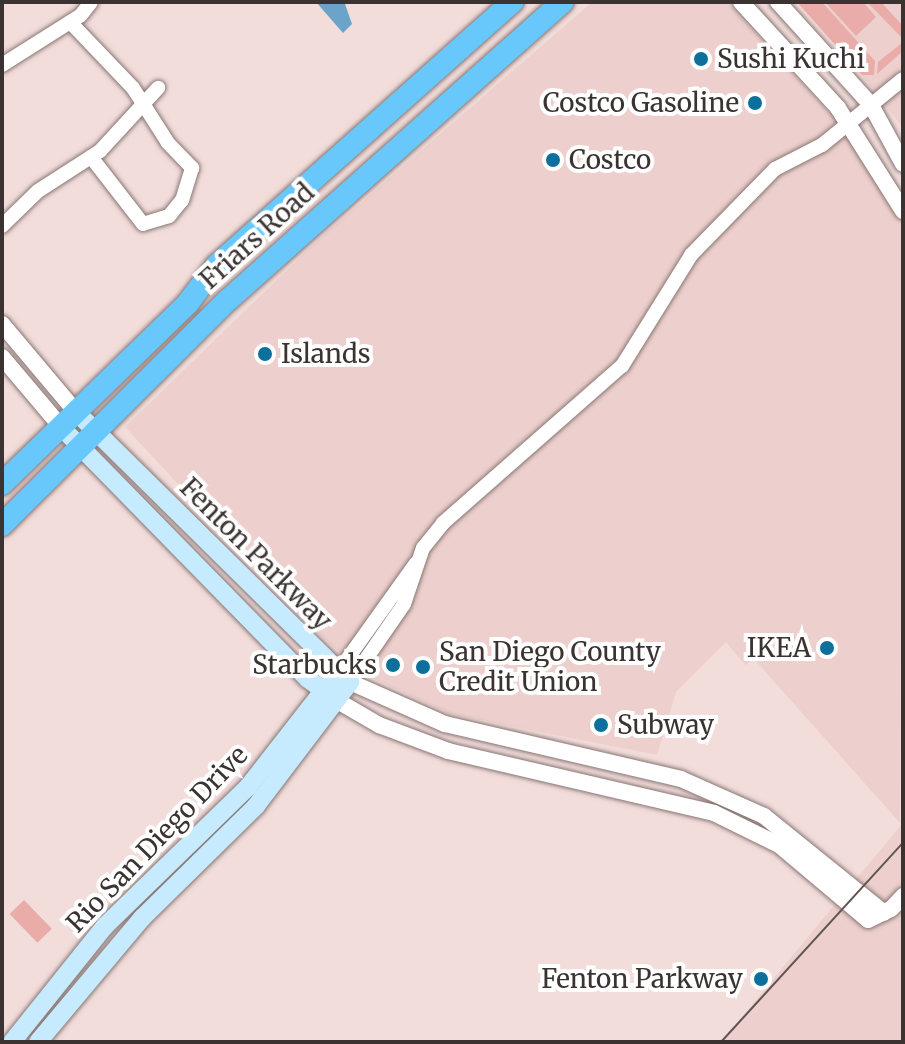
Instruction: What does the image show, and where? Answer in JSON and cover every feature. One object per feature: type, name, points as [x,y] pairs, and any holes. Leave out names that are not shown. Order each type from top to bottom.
[{"type":"highway","name":"Friars Road","points":[[2,484],[188,303],[216,266],[512,2]]},
{"type":"highway","name":"Friars Road","points":[[2,525],[228,300],[562,2]]},
{"type":"main road","name":"Fenton Parkway","points":[[70,421],[330,695]]},
{"type":"main road","name":"Fenton Parkway","points":[[86,440],[344,677]]},
{"type":"main road","name":"Rio San Diego Drive","points":[[12,1042],[105,926],[248,787],[344,677]]},
{"type":"main road","name":"Rio San Diego Drive","points":[[38,1042],[121,942],[256,806],[330,695]]},
{"type":"main road","points":[[105,926],[121,942]]},
{"type":"street","points":[[2,65],[70,22],[91,2]]},
{"type":"street","points":[[741,2],[849,123],[903,211]]},
{"type":"street","points":[[778,2],[871,105],[903,164]]},
{"type":"street","points":[[70,22],[145,107],[192,168],[182,200],[169,216],[143,224],[91,157]]},
{"type":"street","points":[[344,677],[443,523],[622,366],[704,239],[775,169],[799,160],[898,82],[903,65]]},
{"type":"street","points":[[2,226],[18,209],[91,157],[145,107],[158,88]]},
{"type":"street","points":[[2,215],[18,209]]},
{"type":"street","name":"Fenton Parkway","points":[[2,324],[70,421]]},
{"type":"street","name":"Fenton Parkway","points":[[2,357],[70,421]]},
{"type":"street","points":[[344,677],[404,604],[416,563]]},
{"type":"street","name":"Fenton Parkway","points":[[330,695],[379,725],[448,751],[714,813],[755,830],[863,917],[872,920],[884,913],[764,816],[681,779],[445,724],[344,677]]},
{"type":"street","points":[[803,867],[832,872]]},
{"type":"street","points":[[884,913],[903,896]]},
{"type":"shaded area","points":[[592,2],[727,2],[869,156],[903,223],[900,823],[754,659],[745,665],[726,642],[676,692],[657,755],[450,714],[364,674],[309,625],[125,427],[316,242]]},
{"type":"shaded area","points":[[797,2],[903,2],[903,128],[862,75]]},
{"type":"shaded area","points":[[797,2],[822,2],[875,61],[874,75],[862,75]]},
{"type":"shaded area","points":[[825,2],[863,2],[876,17],[856,36]]},
{"type":"shaded area","points":[[867,2],[881,2],[903,26],[903,39]]},
{"type":"shaded area","points":[[903,42],[903,51],[877,74],[878,62]]},
{"type":"shaded area","points":[[903,823],[903,1042],[721,1042],[826,915]]},
{"type":"shaded area","points":[[24,900],[52,929],[37,943],[10,914]]},
{"type":"water","points":[[316,2],[345,4],[352,24],[343,33]]},
{"type":"tram line","points":[[721,1042],[903,843]]},
{"type":"place","name":"Sushi Kuchi","points":[[701,59]]},
{"type":"place","name":"Costco Gasoline","points":[[755,103]]},
{"type":"place","name":"Costco","points":[[553,160]]},
{"type":"place","name":"Islands","points":[[265,354]]},
{"type":"place","name":"IKEA","points":[[827,648]]},
{"type":"place","name":"Starbucks","points":[[393,665]]},
{"type":"place","name":"San Diego County Credit Union","points":[[423,667]]},
{"type":"place","name":"Subway","points":[[601,725]]},
{"type":"place","name":"Fenton Parkway","points":[[761,979]]}]
